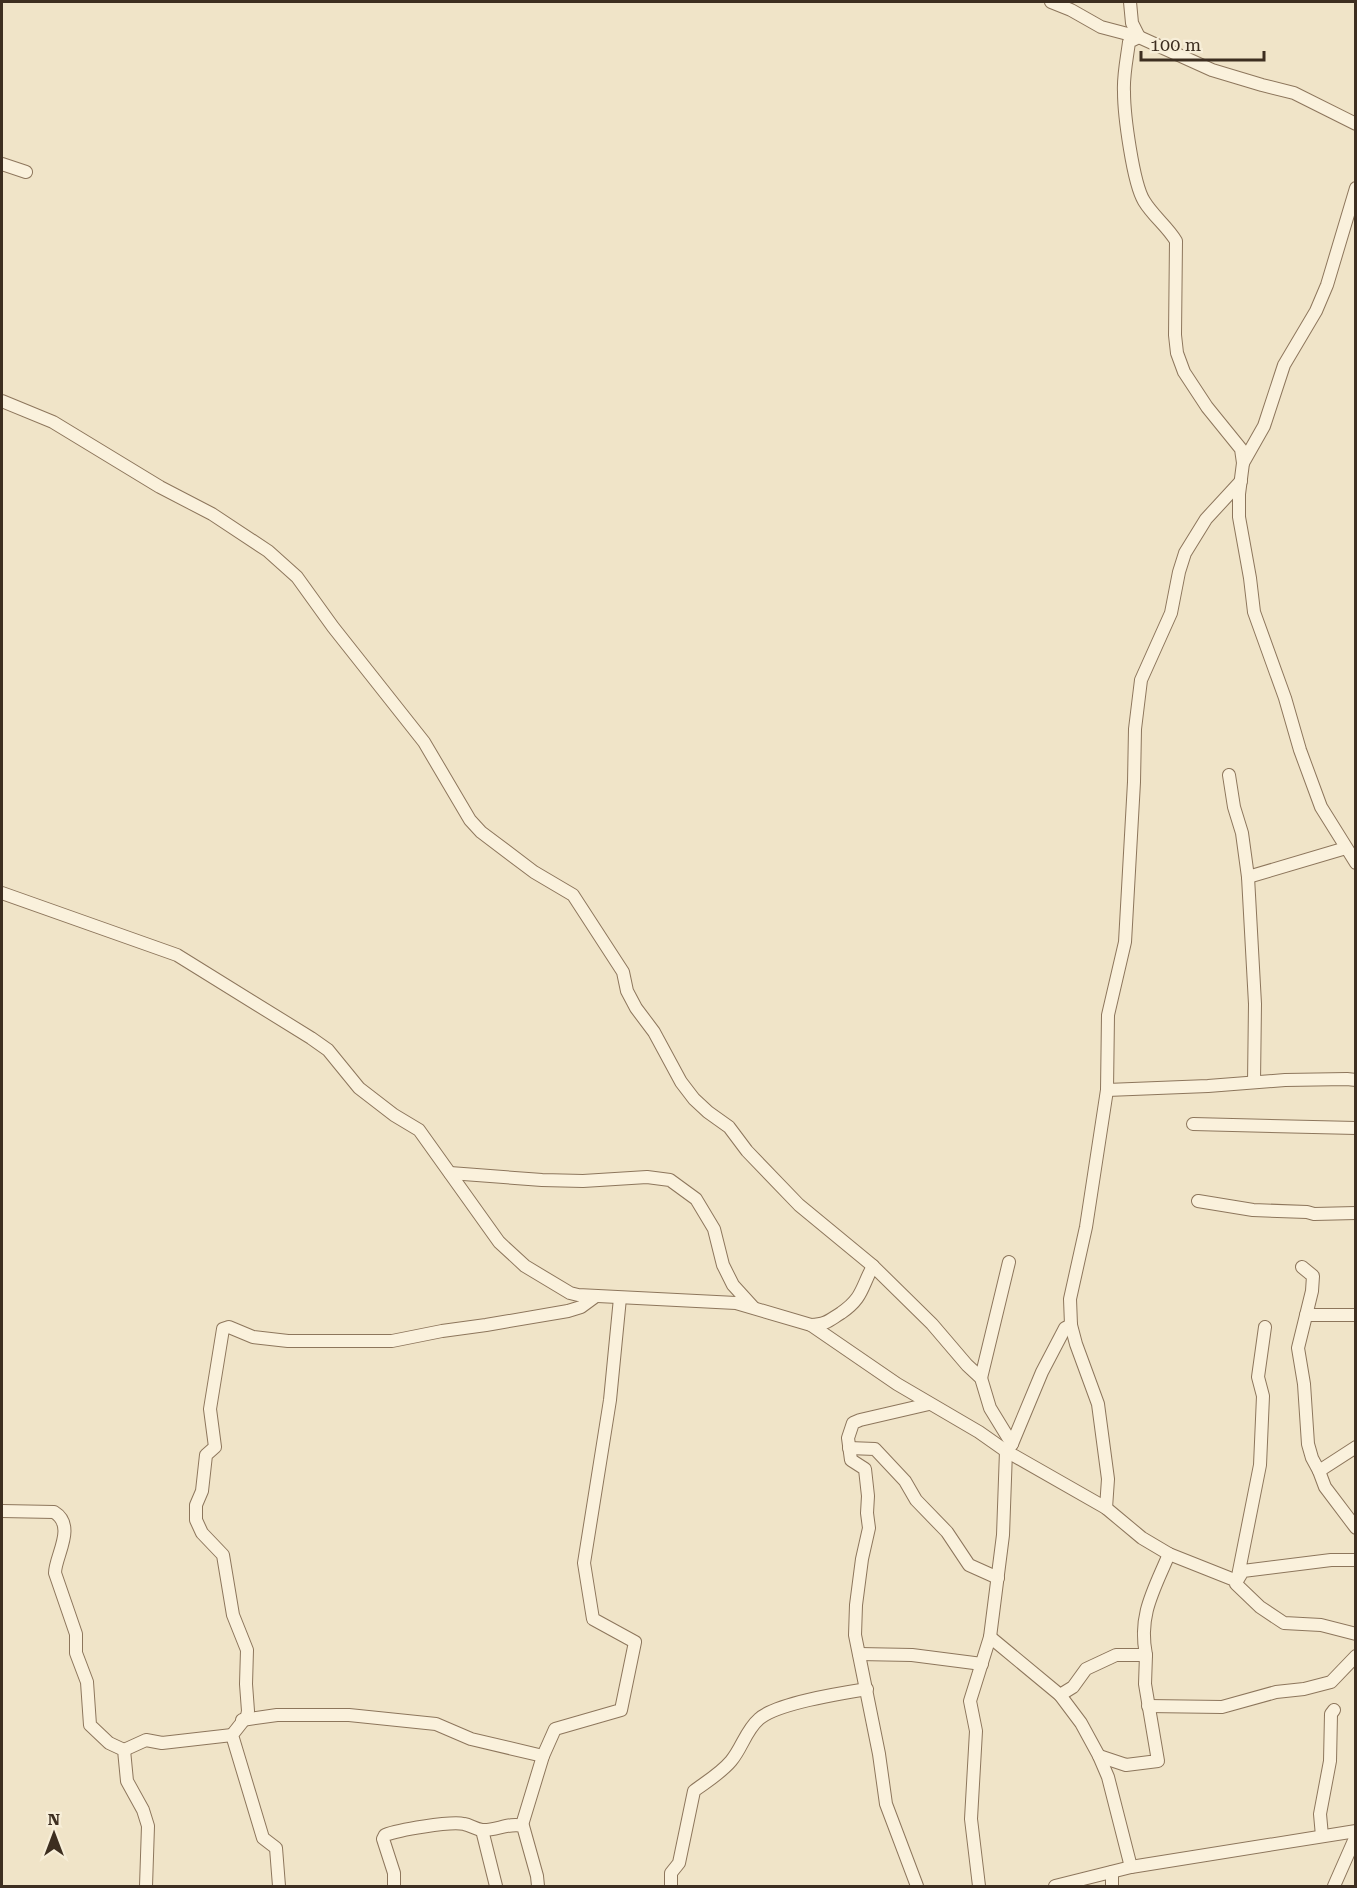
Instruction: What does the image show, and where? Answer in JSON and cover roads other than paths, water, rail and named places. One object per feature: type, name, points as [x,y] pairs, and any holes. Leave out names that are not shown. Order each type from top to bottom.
[{"type":"street","points":[[1050,2],[1071,10],[1101,27],[1140,37],[1212,70],[1294,93],[1356,124]]},
{"type":"street","points":[[1130,2],[1132,23],[1140,37]]},
{"type":"street","points":[[1140,37],[1129,42],[1124,90],[1126,113],[1140,193],[1176,241],[1175,335],[1177,352],[1184,372],[1207,407],[1240,446],[1244,463]]},
{"type":"street","points":[[2,164],[26,172]]},
{"type":"street","points":[[1356,188],[1327,285],[1316,311],[1284,365],[1264,426],[1244,463],[1239,494],[1239,517],[1254,612],[1321,807],[1356,863]]},
{"type":"street","points":[[2,401],[53,422],[160,487],[212,514],[268,551],[297,577],[333,627],[424,742],[470,820],[534,872],[573,895],[623,972],[627,991],[636,1008],[654,1032],[681,1082],[694,1099],[729,1127],[747,1151],[800,1205],[873,1266],[932,1324],[981,1378]]},
{"type":"street","points":[[1106,1508],[1108,1479],[1098,1404],[1071,1325],[1070,1299],[1086,1227],[1107,1090],[1108,1015],[1125,942],[1135,729],[1141,680],[1170,613],[1185,553],[1206,519],[1241,481]]},
{"type":"street","points":[[1229,775],[1234,807],[1242,833],[1248,877],[1255,1004],[1254,1082]]},
{"type":"street","points":[[1248,877],[1346,848]]},
{"type":"street","points":[[2,893],[177,955],[328,1050],[359,1089],[419,1130],[499,1242],[525,1266],[570,1293],[620,1298],[736,1303],[811,1325],[929,1404],[1009,1448],[1106,1508],[1142,1538],[1169,1554],[1237,1581]]},
{"type":"street","points":[[1107,1090],[1254,1082],[1356,1080]]},
{"type":"street","points":[[1194,1124],[1356,1128]]},
{"type":"street","points":[[450,1173],[542,1180],[583,1181],[647,1177],[670,1180],[696,1199],[714,1229],[723,1265],[733,1285],[753,1307]]},
{"type":"street","points":[[1198,1201],[1252,1210],[1314,1214],[1356,1213]]},
{"type":"street","points":[[1009,1263],[981,1378],[990,1408],[1009,1448]]},
{"type":"street","points":[[811,1325],[827,1324],[852,1306],[860,1296],[873,1266]]},
{"type":"street","points":[[1302,1267],[1313,1276],[1298,1347],[1304,1384],[1308,1444],[1325,1487],[1356,1528]]},
{"type":"street","points":[[2,1511],[54,1512],[60,1517],[64,1534],[55,1573],[76,1634],[76,1653],[87,1682],[90,1725],[109,1743],[124,1750],[146,1740],[162,1743],[232,1735],[247,1716],[248,1711],[247,1650],[233,1615],[223,1555],[202,1533],[196,1520],[196,1505],[202,1491],[206,1455],[215,1447],[210,1410],[223,1329],[229,1327],[253,1337],[288,1341],[392,1341],[568,1311],[581,1307],[596,1296]]},
{"type":"street","points":[[538,1887],[522,1825],[543,1756],[555,1729],[621,1710],[635,1642],[593,1619],[584,1563],[610,1400],[620,1298]]},
{"type":"street","points":[[1306,1316],[1356,1315]]},
{"type":"street","points":[[979,1887],[971,1819],[976,1731],[970,1701],[990,1637],[1003,1535],[1009,1448],[1042,1372],[1065,1328],[1071,1325]]},
{"type":"street","points":[[1265,1327],[1258,1377],[1263,1396],[1260,1465],[1236,1584],[1260,1607],[1284,1623],[1321,1625],[1356,1634]]},
{"type":"street","points":[[917,1887],[886,1804],[879,1754],[855,1635],[862,1558],[869,1528],[868,1496],[865,1469],[850,1454],[848,1438],[853,1424],[929,1404]]},
{"type":"street","points":[[1319,1471],[1356,1447]]},
{"type":"street","points":[[850,1454],[874,1449],[905,1482],[916,1500],[947,1532],[969,1565],[998,1578]]},
{"type":"street","points":[[1099,1756],[1126,1765],[1158,1761],[1145,1684],[1145,1611],[1169,1554]]},
{"type":"street","points":[[1237,1581],[1243,1571],[1331,1560],[1356,1560]]},
{"type":"street","points":[[990,1637],[1060,1695],[1081,1723],[1108,1777],[1131,1867]]},
{"type":"street","points":[[859,1654],[912,1655],[982,1664]]},
{"type":"street","points":[[1060,1695],[1073,1687],[1086,1669],[1116,1655],[1146,1655]]},
{"type":"street","points":[[1148,1706],[1222,1707],[1276,1692],[1322,1685],[1331,1682],[1356,1656]]},
{"type":"street","points":[[671,1887],[671,1873],[680,1863],[694,1791],[730,1762],[744,1736],[759,1718],[767,1713],[810,1699],[867,1689]]},
{"type":"street","points":[[1322,1836],[1320,1814],[1330,1761],[1331,1714],[1334,1710]]},
{"type":"street","points":[[242,1720],[277,1715],[349,1715],[436,1724],[471,1739],[543,1756]]},
{"type":"street","points":[[232,1735],[263,1838],[276,1848],[279,1887]]},
{"type":"street","points":[[124,1750],[127,1781],[143,1810],[148,1826],[146,1887]]},
{"type":"street","points":[[394,1887],[394,1873],[383,1839],[385,1835],[398,1831],[453,1824],[464,1824],[482,1830],[522,1825]]},
{"type":"street","points":[[482,1830],[496,1887]]},
{"type":"street","points":[[1055,1887],[1131,1867],[1356,1831]]},
{"type":"street","points":[[1334,1887],[1356,1836]]},
{"type":"street","points":[[1112,1872],[1112,1887]]}]
